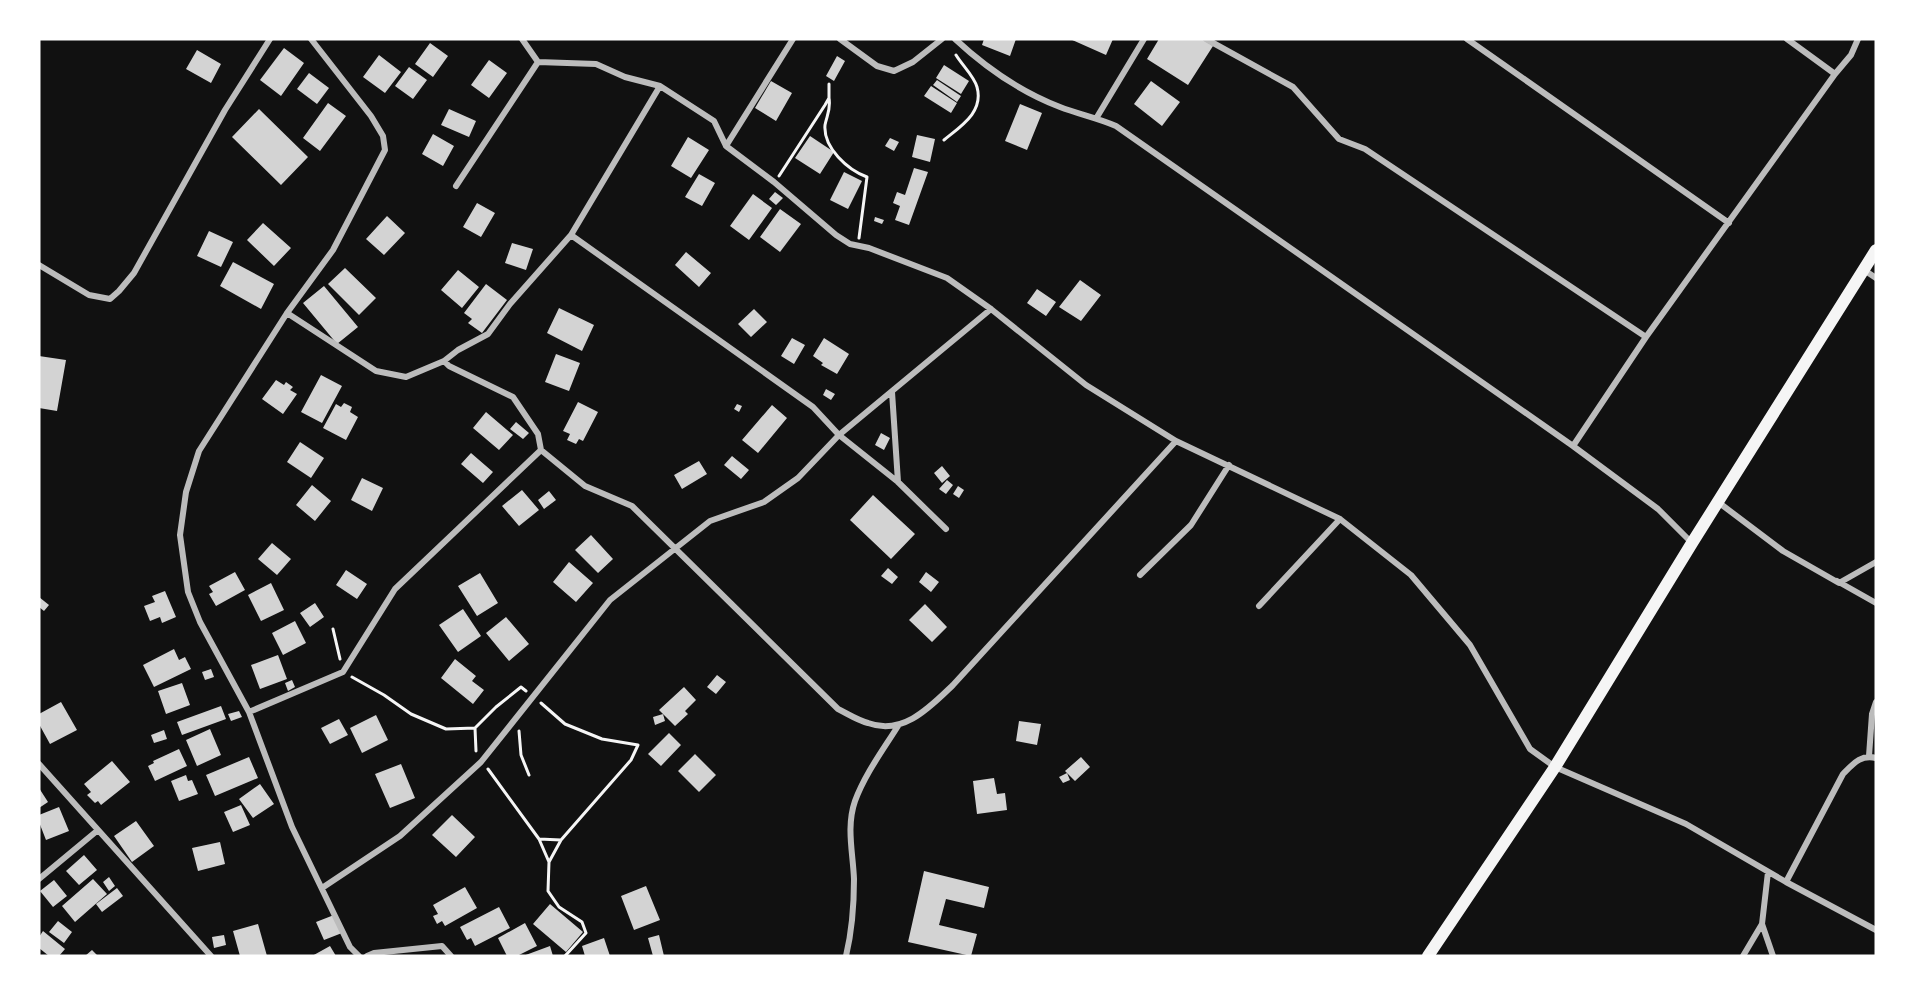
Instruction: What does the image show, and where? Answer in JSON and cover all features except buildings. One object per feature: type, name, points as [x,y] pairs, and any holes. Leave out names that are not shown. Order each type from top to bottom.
[{"type":"main road","points":[[1428,956],[1555,767],[1876,250]]},
{"type":"street","points":[[39,265],[89,295],[110,299],[119,291],[134,273],[225,110],[270,39]]},
{"type":"street","points":[[311,39],[372,116],[383,136],[385,150],[333,250],[287,313],[199,451],[186,492],[180,535],[188,592],[200,622],[249,711],[292,827],[350,946],[359,956]]},
{"type":"street","points":[[522,39],[538,62]]},
{"type":"street","points":[[726,146],[794,39]]},
{"type":"street","points":[[840,39],[877,66],[894,71],[913,62],[942,39]]},
{"type":"street","points":[[955,39],[1021,89],[1061,107],[1097,117],[1116,126],[1573,446],[1658,509],[1692,543]]},
{"type":"street","points":[[964,39],[965,48]]},
{"type":"street","points":[[1097,117],[1144,39]]},
{"type":"street","points":[[1206,39],[1293,87],[1339,139],[1365,149],[1646,337]]},
{"type":"street","points":[[1467,39],[1729,223]]},
{"type":"street","points":[[1787,39],[1835,74]]},
{"type":"street","points":[[1573,446],[1646,337],[1851,54],[1858,39]]},
{"type":"street","points":[[538,62],[596,64],[625,76],[660,86],[714,121],[726,146],[850,244],[947,278],[991,309],[1086,385],[1176,441],[1340,519],[1411,575],[1470,645],[1530,748],[1555,767],[1686,824],[1768,872],[1876,930]]},
{"type":"street","points":[[456,186],[538,62]]},
{"type":"street","points":[[287,313],[375,371],[406,377],[444,361],[458,350],[488,334],[510,304],[571,235],[660,86]]},
{"type":"street","points":[[571,235],[813,407],[839,435],[898,482],[946,529]]},
{"type":"street","points":[[1864,270],[1876,278]]},
{"type":"street","points":[[322,888],[400,836],[481,762],[512,720],[610,600],[711,521],[764,502],[798,478],[839,435],[991,309]]},
{"type":"street","points":[[444,361],[449,366],[513,397],[538,434],[541,450],[585,486],[632,506],[838,709],[869,724],[898,726]]},
{"type":"street","points":[[892,392],[898,482]]},
{"type":"street","points":[[846,956],[853,912],[854,878],[849,845],[854,803],[867,775],[898,726],[925,712],[953,685],[1176,441]]},
{"type":"street","points":[[249,711],[343,672],[395,589],[541,450]]},
{"type":"street","points":[[1140,574],[1191,525],[1229,465]]},
{"type":"street","points":[[1718,502],[1784,551],[1839,583],[1876,562]]},
{"type":"street","points":[[1259,606],[1340,519]]},
{"type":"street","points":[[1820,572],[1876,603]]},
{"type":"street","points":[[1786,882],[1843,774],[1857,759],[1873,757],[1872,714],[1876,702]]},
{"type":"street","points":[[39,764],[211,956]]},
{"type":"street","points":[[39,879],[98,830]]},
{"type":"street","points":[[1743,956],[1762,924],[1768,872]]},
{"type":"street","points":[[1762,924],[1773,956]]},
{"type":"street","points":[[367,956],[374,952],[442,946],[451,956]]},
{"type":"path","points":[[944,140],[970,119],[978,105],[977,86],[956,54]]},
{"type":"path","points":[[830,84],[830,106],[825,125],[828,143],[855,172],[867,177],[858,246]]},
{"type":"path","points":[[774,182],[829,98]]},
{"type":"path","points":[[333,628],[343,672],[384,695],[411,714],[446,729],[475,728],[521,687],[566,724],[602,739],[638,745],[632,760],[561,840],[549,862]]},
{"type":"path","points":[[496,707],[512,720],[520,732],[521,755],[529,775]]},
{"type":"path","points":[[475,728],[476,753],[481,762],[492,773],[539,839],[549,862],[548,891],[559,907],[582,922],[586,933],[565,956]]},
{"type":"path","points":[[539,839],[561,840]]}]
